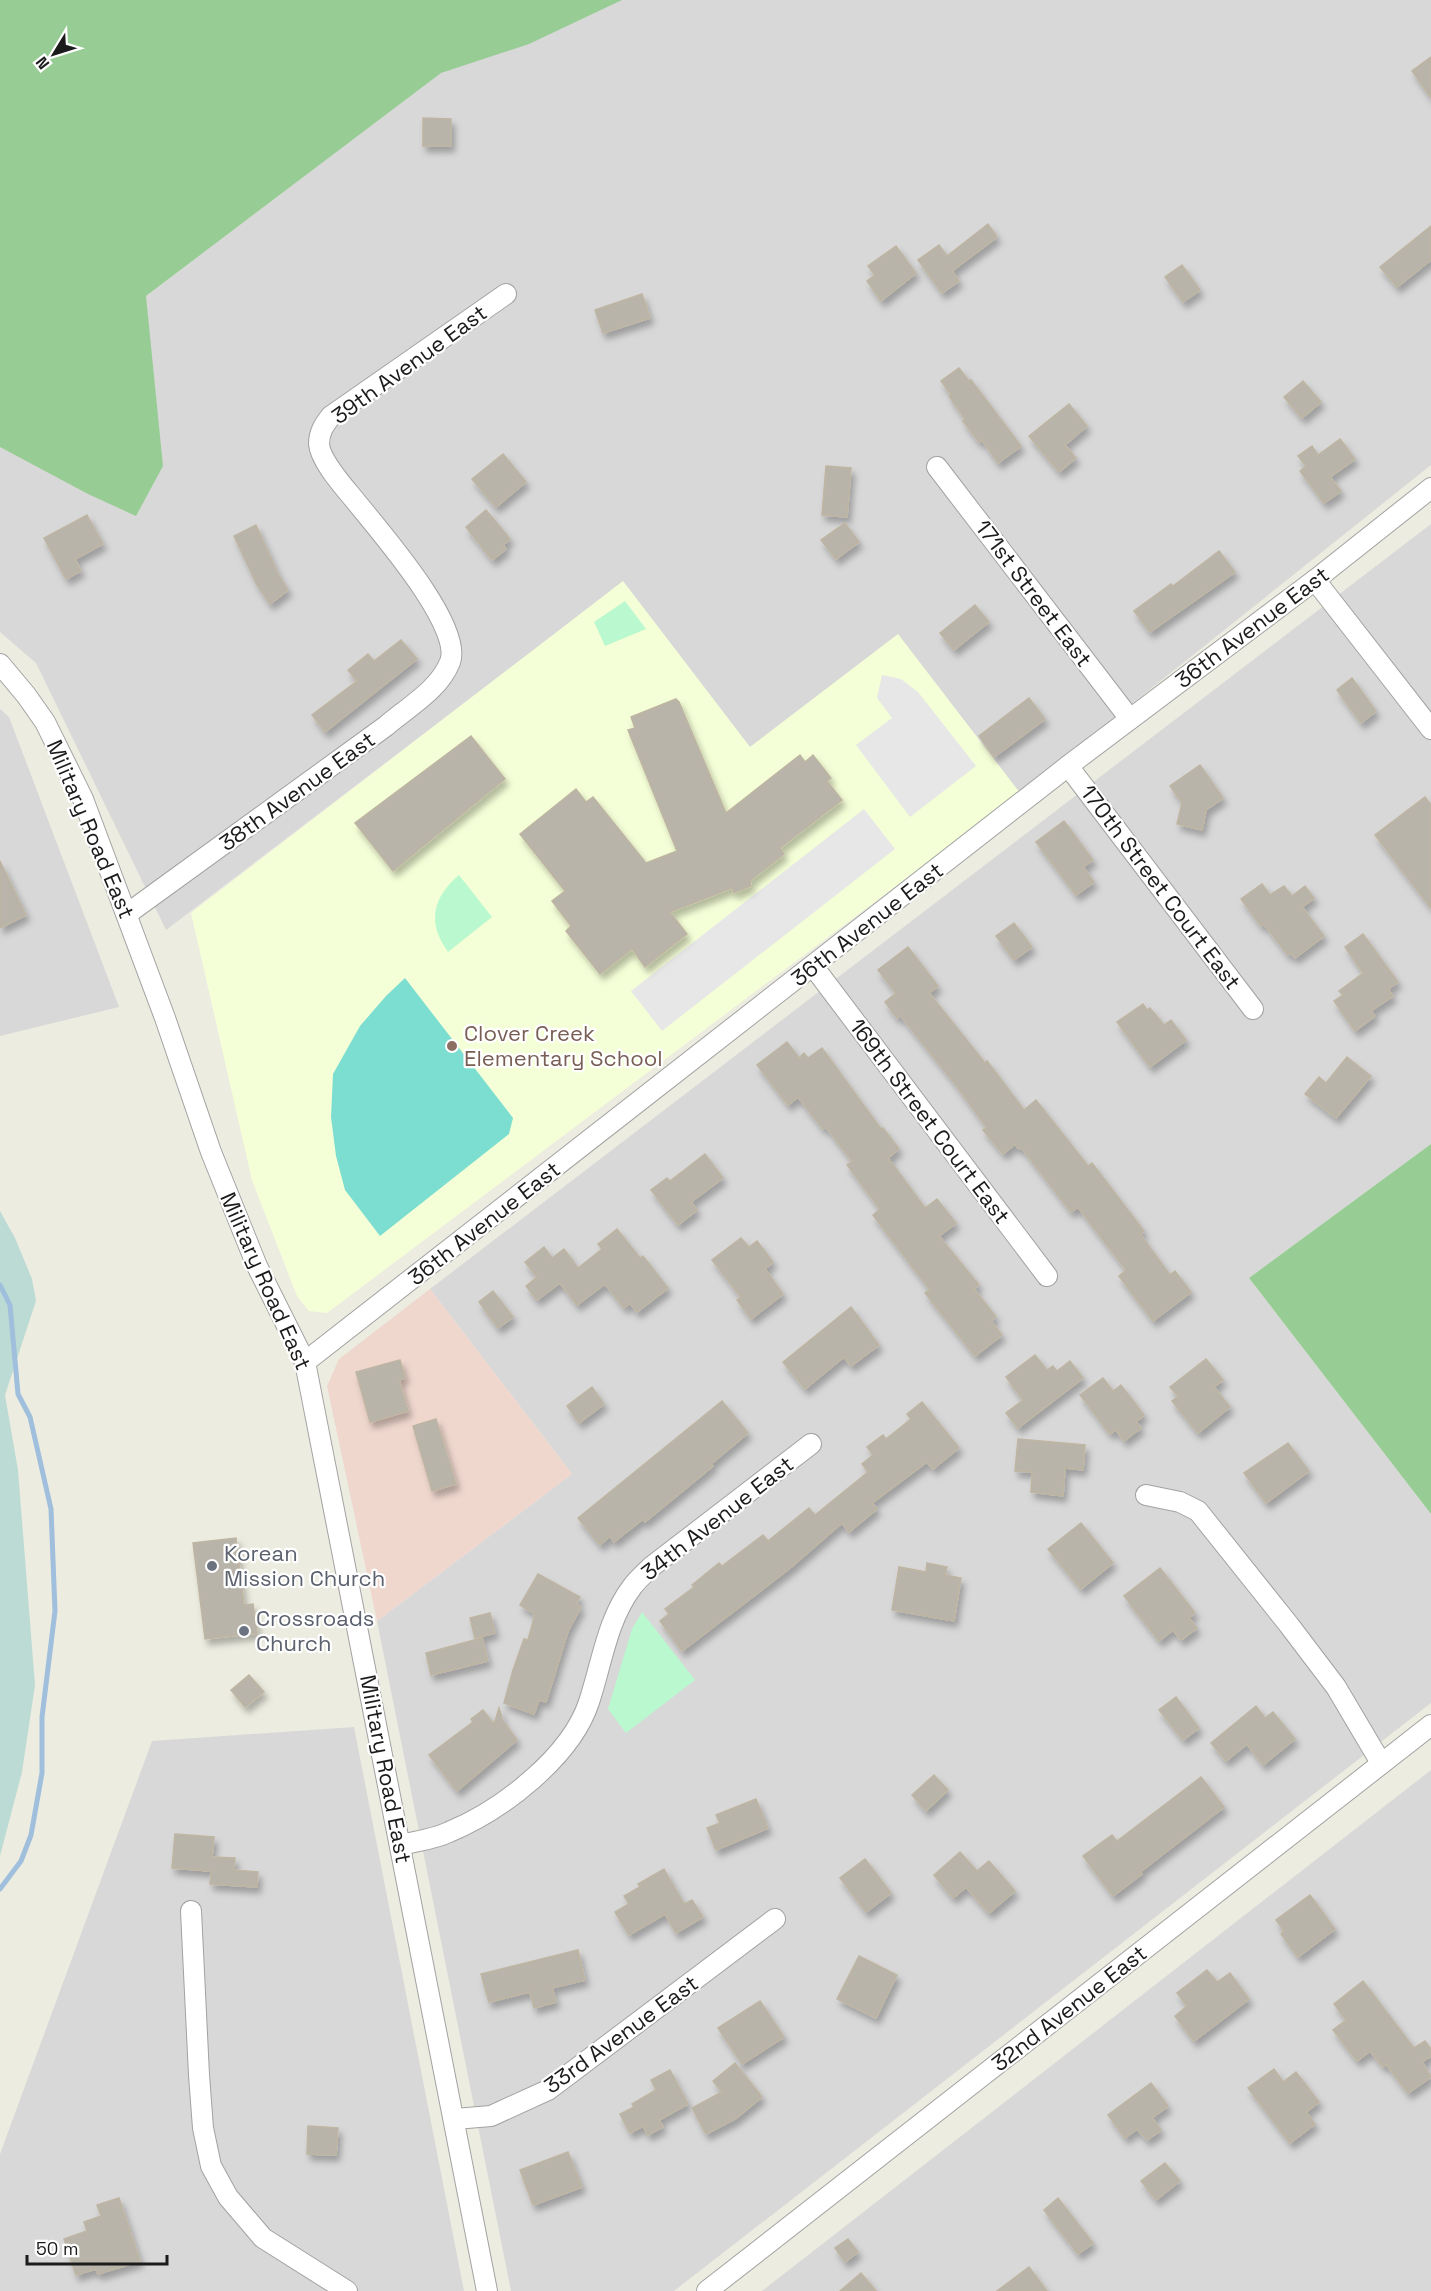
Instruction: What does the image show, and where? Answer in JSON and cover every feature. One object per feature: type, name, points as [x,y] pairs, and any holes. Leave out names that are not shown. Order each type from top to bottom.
[{"type":"street","name":"39th Avenue East","points":[[452,654],[449,637],[435,608],[401,559],[338,480],[319,446],[321,429],[332,416],[506,294]]},
{"type":"street","name":"171st Street East","points":[[937,467],[1130,719]]},
{"type":"street","name":"36th Avenue East","points":[[305,1362],[1068,766],[1315,580],[1431,488]]},
{"type":"street","points":[[1315,580],[1431,729]]},
{"type":"street","name":"38th Avenue East","points":[[127,914],[424,696],[445,672],[452,654]]},
{"type":"street","name":"Military Road East","points":[[0,664],[32,704],[58,747],[83,799],[237,1218],[257,1266],[305,1362],[487,2291]]},
{"type":"street","name":"170th Street Court East","points":[[1068,766],[1253,1009]]},
{"type":"street","name":"169th Street Court East","points":[[813,966],[1047,1276]]},
{"type":"street","name":"34th Avenue East","points":[[401,1845],[447,1834],[469,1824],[492,1810],[549,1766],[566,1745],[585,1712],[611,1625],[632,1586],[651,1567],[811,1444]]},
{"type":"street","points":[[1146,1495],[1180,1502],[1198,1511],[1289,1624],[1336,1687],[1381,1763]]},
{"type":"street","name":"32nd Avenue East","points":[[707,2291],[1431,1725]]},
{"type":"street","points":[[191,1911],[203,2128],[211,2166],[228,2197],[263,2238],[347,2291]]},
{"type":"street","name":"33rd Avenue East","points":[[454,2119],[492,2116],[548,2090],[775,1920]]},
{"type":"shaded area","points":[[536,0],[1431,0],[1431,465],[1020,793],[898,635],[750,748],[623,582],[166,930],[36,663],[0,632],[0,407]]},
{"type":"shaded area","points":[[1431,524],[1431,1144],[1249,1278],[1431,1514],[1431,1703],[674,2291],[511,2291],[377,1621],[572,1474],[430,1289]]},
{"type":"shaded area","name":"Clover Creek Elementary School","points":[[623,581],[750,747],[898,634],[1020,793],[327,1313],[309,1311],[297,1296],[252,1180],[191,913]]},
{"type":"shaded area","points":[[625,601],[646,629],[605,646],[594,622]]},
{"type":"shaded area","points":[[882,675],[901,679],[918,692],[976,766],[910,817],[856,745],[892,718],[877,698]]},
{"type":"shaded area","points":[[0,709],[9,717],[119,1007],[0,1036]]},
{"type":"shaded area","points":[[864,809],[895,849],[662,1031],[631,991]]},
{"type":"shaded area","points":[[459,875],[492,917],[448,952],[437,931],[436,911],[443,893]]},
{"type":"shaded area","points":[[405,978],[513,1118],[509,1134],[380,1236],[345,1190],[336,1156],[331,1117],[333,1074],[360,1026]]},
{"type":"shaded area","points":[[0,1211],[15,1238],[32,1279],[36,1301],[5,1395],[18,1470],[35,1685],[22,1772],[0,1856]]},
{"type":"shaded area","points":[[430,1289],[572,1474],[377,1621],[327,1386],[339,1359]]},
{"type":"shaded area","points":[[642,1612],[695,1680],[626,1733],[608,1709],[632,1629]]},
{"type":"shaded area","points":[[354,1727],[464,2291],[0,2291],[0,2154],[152,1741]]},
{"type":"shaded area","points":[[1431,1770],[1431,2291],[762,2291]]},
{"type":"green space","points":[[0,0],[622,0],[529,44],[441,73],[146,296],[163,466],[136,516],[88,494],[0,447]]},
{"type":"green space","points":[[1431,1144],[1431,1514],[1249,1278]]},
{"type":"building","points":[[1431,57],[1431,98],[1412,71]]},
{"type":"building","points":[[423,118],[451,119],[451,146],[423,146]]},
{"type":"building","points":[[988,224],[997,237],[952,271],[959,281],[942,293],[918,260],[939,245],[947,256]]},
{"type":"building","points":[[1431,226],[1431,260],[1397,287],[1380,267]]},
{"type":"building","points":[[896,246],[916,273],[881,301],[867,281],[875,275],[868,266]]},
{"type":"building","points":[[1182,265],[1200,290],[1183,302],[1165,277]]},
{"type":"building","points":[[642,294],[650,318],[603,333],[595,310]]},
{"type":"building","points":[[959,368],[969,381],[971,380],[1021,446],[998,463],[982,440],[979,442],[963,421],[965,419],[941,381]]},
{"type":"building","points":[[1303,381],[1321,402],[1302,418],[1284,397]]},
{"type":"building","points":[[1069,404],[1087,426],[1065,445],[1076,458],[1059,472],[1029,436]]},
{"type":"building","points":[[1340,439],[1355,459],[1330,477],[1341,491],[1324,503],[1300,471],[1306,466],[1298,456],[1312,446],[1318,455]]},
{"type":"building","points":[[503,454],[526,482],[496,507],[472,479]]},
{"type":"building","points":[[826,466],[851,468],[847,517],[822,515]]},
{"type":"building","points":[[486,510],[510,539],[503,545],[506,549],[492,560],[466,527]]},
{"type":"building","points":[[87,515],[103,544],[75,559],[81,571],[66,579],[44,538]]},
{"type":"building","points":[[845,523],[859,542],[836,559],[821,540]]},
{"type":"building","points":[[256,525],[278,574],[288,590],[270,604],[257,585],[234,536]]},
{"type":"building","points":[[1219,551],[1235,572],[1150,632],[1134,611],[1171,584],[1173,586]]},
{"type":"building","points":[[975,605],[989,622],[954,650],[940,633]]},
{"type":"building","points":[[401,640],[417,659],[325,732],[312,715],[357,681],[348,670],[368,654],[374,661]]},
{"type":"building","points":[[1352,678],[1376,711],[1361,723],[1337,690]]},
{"type":"building","points":[[1029,698],[1045,719],[994,757],[979,736]]},
{"type":"building","points":[[676,699],[726,813],[800,755],[805,762],[813,755],[831,778],[827,781],[842,800],[780,848],[784,854],[750,881],[751,886],[734,893],[732,888],[670,912],[687,934],[645,967],[632,949],[600,974],[566,931],[571,926],[552,901],[565,891],[520,834],[576,789],[586,802],[593,797],[646,863],[677,851],[628,730],[635,728],[631,717]]},
{"type":"building","points":[[471,736],[505,779],[393,871],[355,823]]},
{"type":"building","points":[[1200,765],[1223,798],[1206,810],[1202,830],[1177,824],[1182,803],[1170,786]]},
{"type":"building","points":[[1425,797],[1431,805],[1431,908],[1375,835]]},
{"type":"building","points":[[1064,821],[1093,860],[1083,867],[1094,882],[1076,895],[1036,842]]},
{"type":"building","points":[[0,861],[26,915],[0,928]]},
{"type":"building","points":[[1262,884],[1270,895],[1284,886],[1292,896],[1305,886],[1314,898],[1302,907],[1324,936],[1295,958],[1291,953],[1288,955],[1264,924],[1261,926],[1241,899]]},
{"type":"building","points":[[1014,923],[1032,947],[1014,960],[996,936]]},
{"type":"building","points":[[1363,934],[1398,982],[1388,989],[1393,996],[1371,1011],[1375,1016],[1355,1031],[1334,1001],[1343,995],[1339,991],[1363,973],[1345,947]]},
{"type":"building","points":[[908,947],[938,986],[929,993],[985,1063],[987,1061],[1024,1110],[1036,1100],[1088,1166],[1092,1163],[1144,1231],[1140,1234],[1170,1275],[1175,1271],[1191,1292],[1153,1321],[1119,1276],[1126,1270],[1078,1207],[1071,1212],[1021,1147],[1019,1149],[1015,1144],[1003,1154],[983,1130],[987,1128],[956,1085],[900,1015],[897,1018],[885,1002],[896,993],[878,970]]},
{"type":"building","points":[[1143,1004],[1147,1010],[1150,1008],[1164,1025],[1171,1020],[1186,1040],[1150,1067],[1117,1022]]},
{"type":"building","points":[[787,1042],[799,1058],[804,1053],[808,1058],[822,1048],[881,1129],[883,1128],[899,1149],[888,1158],[925,1208],[937,1199],[956,1223],[939,1236],[979,1285],[974,1289],[996,1317],[991,1321],[1002,1335],[975,1356],[925,1293],[930,1290],[873,1215],[880,1209],[847,1165],[852,1161],[826,1127],[823,1129],[798,1097],[788,1105],[757,1065]]},
{"type":"building","points":[[1347,1057],[1371,1076],[1336,1118],[1305,1094],[1319,1077],[1326,1083]]},
{"type":"building","points":[[705,1154],[723,1178],[691,1202],[697,1210],[678,1225],[651,1190],[667,1178],[670,1181]]},
{"type":"building","points":[[617,1229],[640,1258],[643,1256],[668,1288],[637,1312],[630,1303],[624,1308],[605,1284],[577,1305],[560,1283],[537,1300],[526,1286],[537,1277],[525,1262],[544,1247],[552,1258],[564,1249],[578,1268],[602,1249],[598,1244]]},
{"type":"building","points":[[741,1238],[749,1247],[757,1241],[773,1262],[765,1269],[783,1294],[751,1319],[737,1300],[741,1297],[712,1260]]},
{"type":"building","points":[[493,1291],[513,1317],[498,1328],[479,1302]]},
{"type":"building","points":[[851,1307],[879,1345],[851,1366],[844,1357],[805,1389],[783,1362]]},
{"type":"building","points":[[1035,1355],[1047,1370],[1053,1366],[1057,1371],[1070,1361],[1083,1378],[1018,1428],[1006,1413],[1023,1400],[1006,1377]]},
{"type":"building","points":[[1206,1359],[1223,1380],[1214,1387],[1230,1407],[1198,1433],[1172,1401],[1178,1396],[1170,1387]]},
{"type":"building","points":[[400,1360],[405,1378],[399,1380],[408,1411],[370,1422],[356,1372]]},
{"type":"building","points":[[1103,1378],[1113,1391],[1121,1385],[1144,1415],[1136,1422],[1141,1428],[1124,1441],[1116,1430],[1110,1434],[1080,1395]]},
{"type":"building","points":[[592,1387],[604,1404],[579,1423],[567,1406]]},
{"type":"building","points":[[722,1401],[748,1433],[711,1464],[713,1466],[645,1522],[643,1519],[614,1542],[610,1536],[600,1545],[578,1518]]},
{"type":"building","points":[[922,1402],[959,1448],[933,1469],[927,1462],[872,1503],[877,1509],[849,1532],[842,1523],[789,1569],[682,1651],[660,1621],[669,1614],[665,1609],[694,1587],[692,1585],[719,1563],[722,1566],[763,1535],[768,1541],[809,1508],[815,1515],[868,1472],[862,1464],[873,1455],[867,1447],[883,1435],[886,1439],[911,1419],[907,1414]]},
{"type":"building","points":[[436,1419],[456,1484],[432,1491],[413,1426]]},
{"type":"building","points":[[1018,1439],[1085,1445],[1083,1470],[1065,1468],[1063,1496],[1031,1492],[1032,1472],[1015,1471]]},
{"type":"building","points":[[1288,1443],[1309,1471],[1266,1503],[1244,1473]]},
{"type":"building","points":[[1081,1523],[1113,1563],[1081,1589],[1048,1549]]},
{"type":"building","points":[[236,1538],[244,1605],[253,1604],[257,1633],[205,1639],[193,1543]]},
{"type":"building","points":[[927,1563],[947,1567],[945,1575],[961,1578],[954,1621],[892,1610],[899,1567],[926,1572]]},
{"type":"building","points":[[1160,1568],[1195,1613],[1189,1618],[1197,1628],[1181,1640],[1173,1630],[1159,1641],[1124,1596]]},
{"type":"building","points":[[538,1574],[580,1597],[576,1604],[581,1607],[568,1631],[546,1702],[539,1700],[534,1714],[504,1703],[513,1670],[524,1639],[528,1640],[535,1614],[520,1605]]},
{"type":"building","points":[[490,1613],[495,1633],[475,1638],[470,1618]]},
{"type":"building","points":[[482,1638],[488,1661],[431,1675],[426,1653]]},
{"type":"building","points":[[249,1675],[264,1692],[245,1707],[231,1690]]},
{"type":"building","points":[[1176,1697],[1199,1728],[1183,1740],[1159,1710]]},
{"type":"building","points":[[1256,1706],[1265,1718],[1273,1712],[1295,1739],[1263,1765],[1247,1744],[1226,1761],[1211,1743]]},
{"type":"building","points":[[499,1708],[503,1721],[517,1740],[457,1791],[429,1755],[473,1722],[471,1719],[483,1710],[494,1724]]},
{"type":"building","points":[[934,1775],[948,1790],[926,1811],[912,1795]]},
{"type":"building","points":[[1201,1777],[1224,1807],[1140,1872],[1142,1874],[1113,1896],[1083,1856],[1112,1835],[1117,1841]]},
{"type":"building","points":[[756,1799],[768,1828],[716,1850],[707,1828],[720,1823],[716,1815]]},
{"type":"building","points":[[175,1834],[214,1837],[212,1857],[235,1858],[234,1870],[258,1872],[257,1887],[210,1884],[211,1871],[172,1868]]},
{"type":"building","points":[[960,1852],[977,1871],[989,1861],[1015,1891],[989,1913],[966,1887],[953,1898],[934,1875]]},
{"type":"building","points":[[865,1859],[891,1893],[866,1912],[840,1878]]},
{"type":"building","points":[[664,1869],[684,1904],[692,1900],[703,1917],[676,1933],[665,1914],[629,1935],[615,1912],[629,1904],[624,1896],[640,1887],[638,1884]]},
{"type":"building","points":[[1310,1895],[1335,1929],[1298,1957],[1281,1934],[1284,1931],[1276,1920]]},
{"type":"building","points":[[578,1950],[585,1980],[552,1988],[556,2002],[534,2008],[530,1992],[489,2002],[481,1974]]},
{"type":"building","points":[[859,1956],[897,1975],[876,2018],[837,1999]]},
{"type":"building","points":[[1207,1970],[1217,1982],[1230,1973],[1249,1999],[1194,2041],[1175,2016],[1187,2006],[1177,1993]]},
{"type":"building","points":[[1363,1981],[1414,2048],[1425,2041],[1431,2049],[1431,2056],[1422,2062],[1431,2077],[1408,2093],[1386,2064],[1383,2067],[1370,2051],[1357,2061],[1333,2030],[1346,2020],[1334,2004]]},
{"type":"building","points":[[760,2001],[784,2037],[742,2064],[718,2028]]},
{"type":"building","points":[[735,2063],[762,2097],[735,2119],[706,2134],[692,2108],[722,2092],[713,2081]]},
{"type":"building","points":[[1274,2069],[1283,2082],[1296,2072],[1319,2102],[1306,2112],[1315,2124],[1290,2143],[1248,2088]]},
{"type":"building","points":[[670,2070],[688,2104],[659,2120],[663,2127],[648,2135],[643,2126],[630,2133],[620,2114],[634,2107],[632,2104],[656,2090],[651,2080]]},
{"type":"building","points":[[1151,2083],[1168,2106],[1152,2118],[1161,2130],[1147,2140],[1137,2129],[1125,2138],[1108,2115]]},
{"type":"building","points":[[308,2126],[338,2128],[336,2155],[307,2154]]},
{"type":"building","points":[[568,2152],[582,2187],[533,2205],[520,2170]]},
{"type":"building","points":[[1165,2163],[1180,2181],[1156,2200],[1141,2181]]},
{"type":"building","points":[[119,2198],[140,2261],[98,2274],[96,2269],[76,2275],[64,2239],[87,2231],[84,2222],[101,2216],[97,2205]]},
{"type":"building","points":[[1058,2198],[1093,2243],[1078,2254],[1044,2210]]},
{"type":"building","points":[[848,2239],[858,2252],[845,2262],[835,2248]]},
{"type":"building","points":[[1029,2267],[1047,2291],[997,2291]]},
{"type":"building","points":[[861,2273],[876,2291],[840,2291]]},
{"type":"waterway","points":[[0,1285],[10,1305],[18,1394],[30,1417],[51,1509],[55,1611],[42,1717],[42,1773],[31,1835],[21,1861],[0,1889]]},
{"type":"place","name":"Clover Creek Elementary School","points":[[452,1046]]},
{"type":"place","name":"Korean Mission Church","points":[[212,1566]]},
{"type":"place","name":"Crossroads Church","points":[[244,1631]]}]
